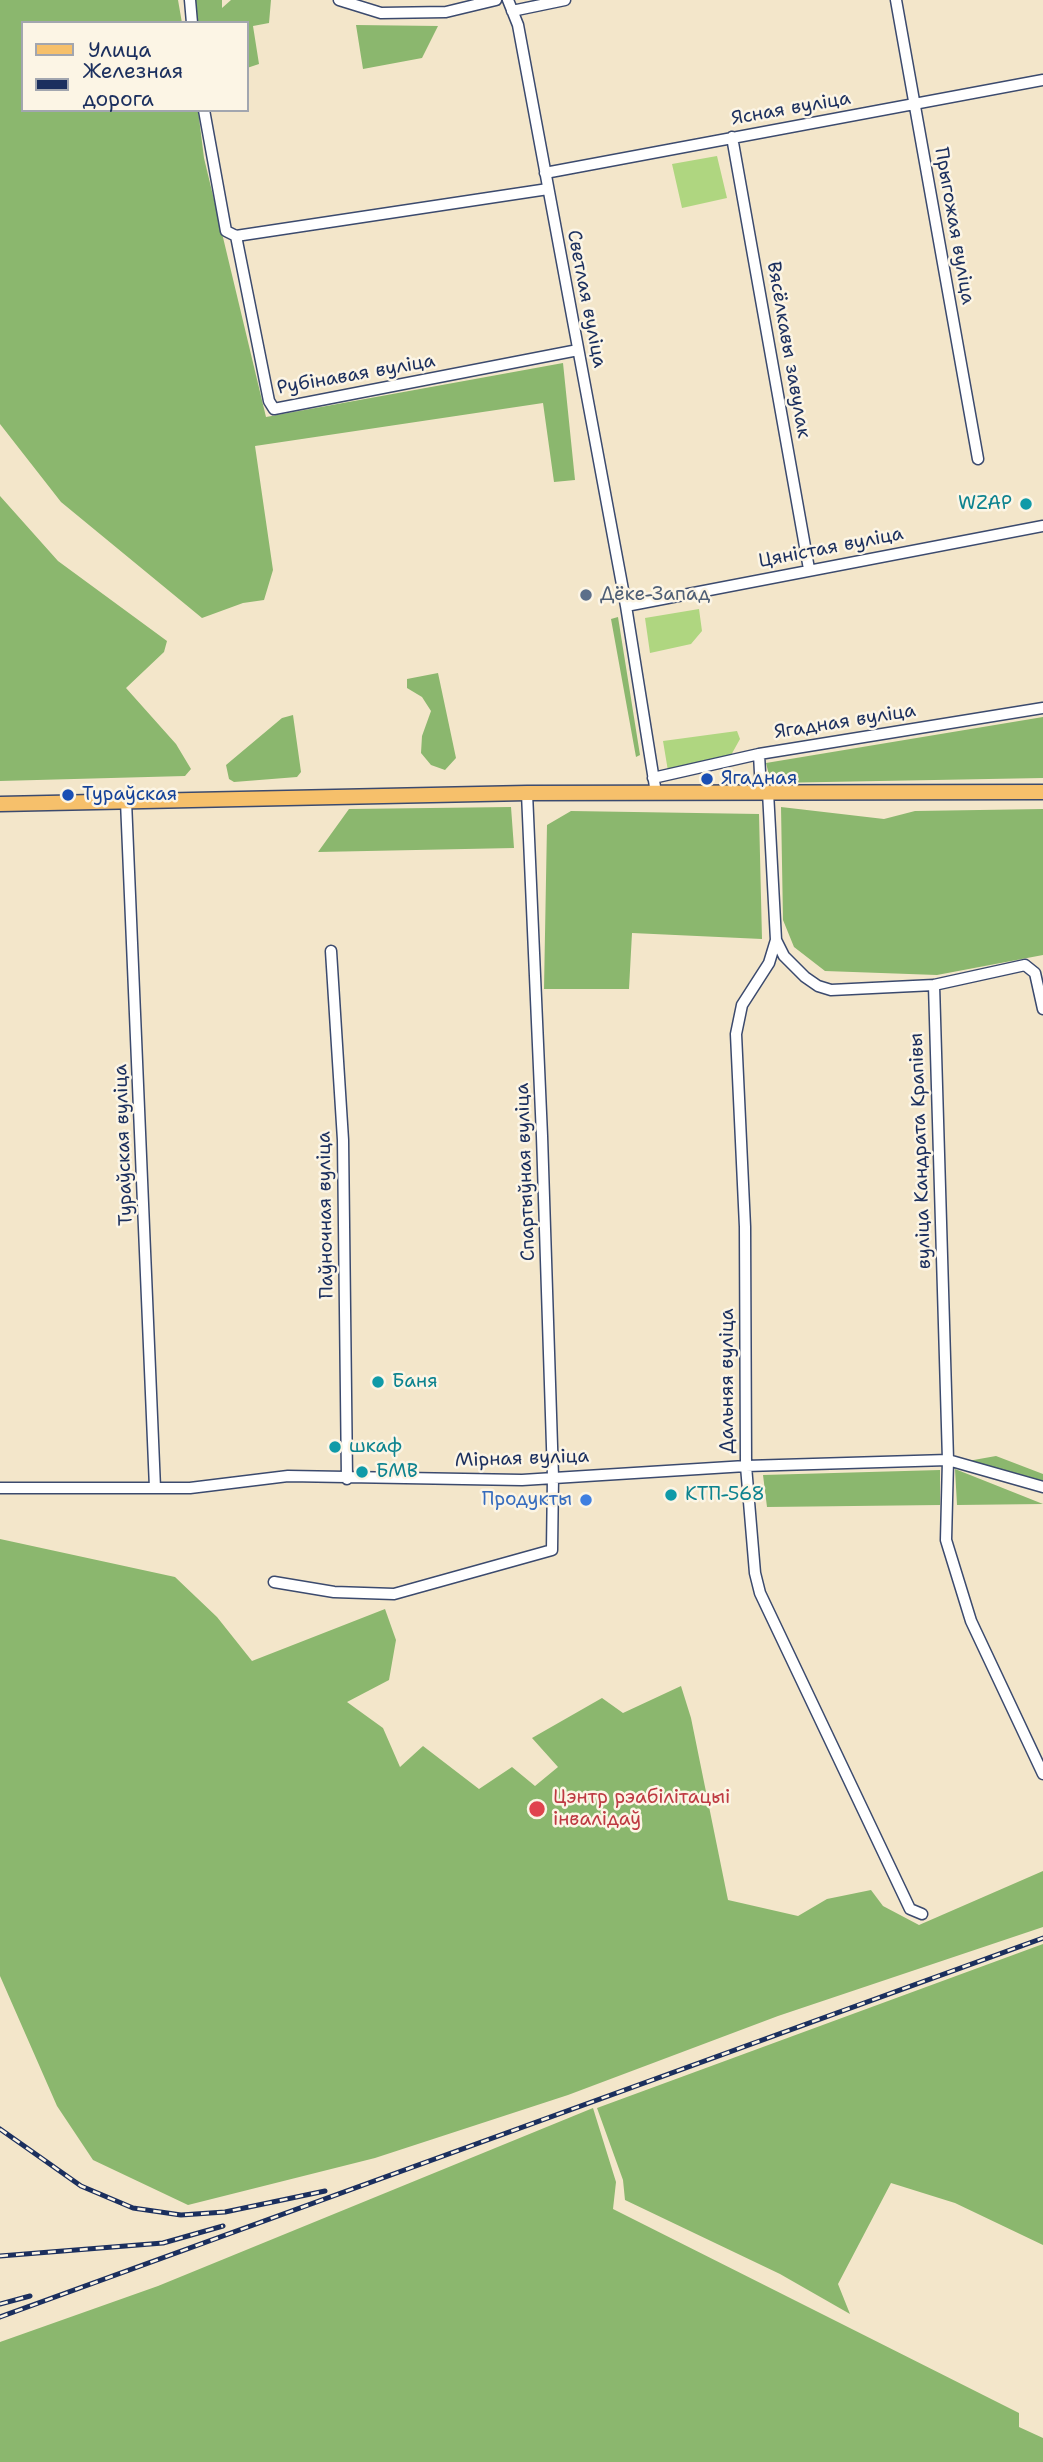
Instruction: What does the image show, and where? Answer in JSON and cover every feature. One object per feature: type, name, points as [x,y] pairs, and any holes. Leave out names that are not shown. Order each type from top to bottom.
[{"type":"main road","points":[[0,804],[527,793],[1043,792]]},
{"type":"street","points":[[190,0],[192,21]]},
{"type":"street","points":[[339,0],[381,13],[446,12],[496,0]]},
{"type":"street","points":[[510,5],[565,0]]},
{"type":"street","name":"Прыгожая вуліца","points":[[896,0],[978,458]]},
{"type":"street","name":"Светлая вуліца","points":[[510,5],[545,173],[626,606],[656,793]]},
{"type":"street","name":"Ясная вуліца","points":[[545,173],[1043,80]]},
{"type":"street","points":[[204,112],[226,232],[236,236],[548,189]]},
{"type":"street","name":"Вясёлкавы завулак","points":[[732,137],[809,569]]},
{"type":"street","name":"Рубінавая вуліца","points":[[236,236],[269,401],[274,409],[578,350]]},
{"type":"street","name":"Цяністая вуліца","points":[[626,606],[1043,526]]},
{"type":"street","name":"Ягадная вуліца","points":[[653,778],[759,754],[1043,708]]},
{"type":"street","points":[[759,754],[765,792],[776,940],[784,957],[818,986],[831,990],[934,985],[1025,965],[1035,973],[1043,1009]]},
{"type":"street","name":"Спартыўная вуліца","points":[[274,1582],[334,1592],[394,1594],[552,1550],[553,1477],[527,793]]},
{"type":"street","name":"Тураўская вуліца","points":[[126,802],[155,1488]]},
{"type":"street","name":"Дальняя вуліца","points":[[776,940],[769,963],[742,1005],[736,1034],[745,1227],[747,1466],[755,1573],[760,1592],[910,1909],[922,1914]]},
{"type":"street","name":"Паўночная вуліца","points":[[331,951],[343,1140],[347,1479]]},
{"type":"street","name":"вуліца Кандрата Крапівы","points":[[934,985],[948,1460],[946,1541],[955,1577],[971,1620],[1043,1774]]},
{"type":"street","name":"Мірная вуліца","points":[[0,1488],[207,1487],[288,1476],[522,1480],[747,1466],[948,1460],[1043,1487]]},
{"type":"green space","points":[[0,0],[178,0],[182,21],[21,21],[21,112],[198,112],[204,158],[266,417],[563,363],[575,480],[554,482],[543,403],[255,446],[273,570],[264,600],[243,603],[202,618],[61,502],[0,424]]},
{"type":"green space","points":[[195,0],[222,0],[222,8],[231,0],[271,0],[269,23],[253,26],[259,64],[248,68],[248,21],[198,21]]},
{"type":"green space","points":[[356,25],[438,26],[422,58],[363,69]]},
{"type":"green space","points":[[717,156],[727,198],[682,208],[672,164]]},
{"type":"green space","points":[[0,496],[58,561],[167,641],[164,652],[126,688],[176,744],[191,769],[185,776],[0,781]]},
{"type":"green space","points":[[699,609],[702,631],[691,644],[650,653],[645,618]]},
{"type":"green space","points":[[618,617],[640,755],[636,757],[611,619]]},
{"type":"green space","points":[[438,673],[456,758],[445,770],[431,765],[421,753],[422,736],[431,711],[422,697],[407,688],[407,679]]},
{"type":"green space","points":[[293,715],[301,772],[297,777],[234,782],[229,779],[226,765],[282,718]]},
{"type":"green space","points":[[1043,717],[1043,778],[771,783],[766,763]]},
{"type":"green space","points":[[737,731],[740,739],[730,757],[668,771],[663,741]]},
{"type":"green space","points":[[511,807],[514,848],[318,852],[349,809]]},
{"type":"green space","points":[[781,807],[884,819],[915,811],[1043,809],[1043,955],[937,975],[825,971],[794,947],[783,920]]},
{"type":"green space","points":[[571,811],[759,814],[762,939],[632,933],[629,989],[544,989],[547,825]]},
{"type":"green space","points":[[996,1456],[1043,1474],[1043,1481],[968,1461]]},
{"type":"green space","points":[[955,1469],[1043,1504],[957,1505]]},
{"type":"green space","points":[[940,1470],[940,1505],[767,1507],[763,1475]]},
{"type":"green space","points":[[0,1539],[175,1577],[217,1617],[252,1661],[385,1609],[396,1640],[389,1680],[347,1702],[383,1728],[400,1767],[423,1746],[479,1789],[512,1767],[535,1786],[558,1767],[532,1738],[602,1698],[623,1713],[681,1686],[691,1718],[728,1900],[798,1916],[827,1899],[871,1890],[883,1906],[919,1925],[1043,1871],[1043,1927],[778,2016],[568,2095],[375,2158],[188,2205],[93,2160],[57,2106],[0,1976]]},
{"type":"green space","points":[[1043,1944],[1043,2245],[955,2203],[891,2183],[838,2284],[850,2314],[780,2274],[625,2200],[623,2180],[597,2108]]},
{"type":"green space","points":[[593,2108],[616,2182],[613,2209],[1019,2413],[1019,2427],[1043,2438],[1043,2462],[0,2462],[0,2342],[158,2286]]},
{"type":"railway","points":[[0,2317],[1043,1938]]},
{"type":"railway","points":[[0,2129],[81,2186],[133,2208],[181,2215],[225,2212],[325,2191]]},
{"type":"railway","points":[[0,2256],[163,2243],[223,2226]]},
{"type":"railway","points":[[0,2304],[30,2296]]},
{"type":"place","name":"WZAP","points":[[1026,504]]},
{"type":"place","name":"Дёке-Запад","points":[[586,595]]},
{"type":"place","name":"Ягадная","points":[[707,779]]},
{"type":"place","name":"Тураўская","points":[[68,795]]},
{"type":"place","name":"Баня","points":[[378,1382]]},
{"type":"place","name":"шкаф","points":[[335,1447]]},
{"type":"place","name":"БМВ","points":[[362,1472]]},
{"type":"place","name":"КТП-568","points":[[671,1495]]},
{"type":"place","name":"Продукты","points":[[586,1500]]},
{"type":"place","name":"Цэнтр рэабілітацыі інвалідаў","points":[[537,1809]]}]
